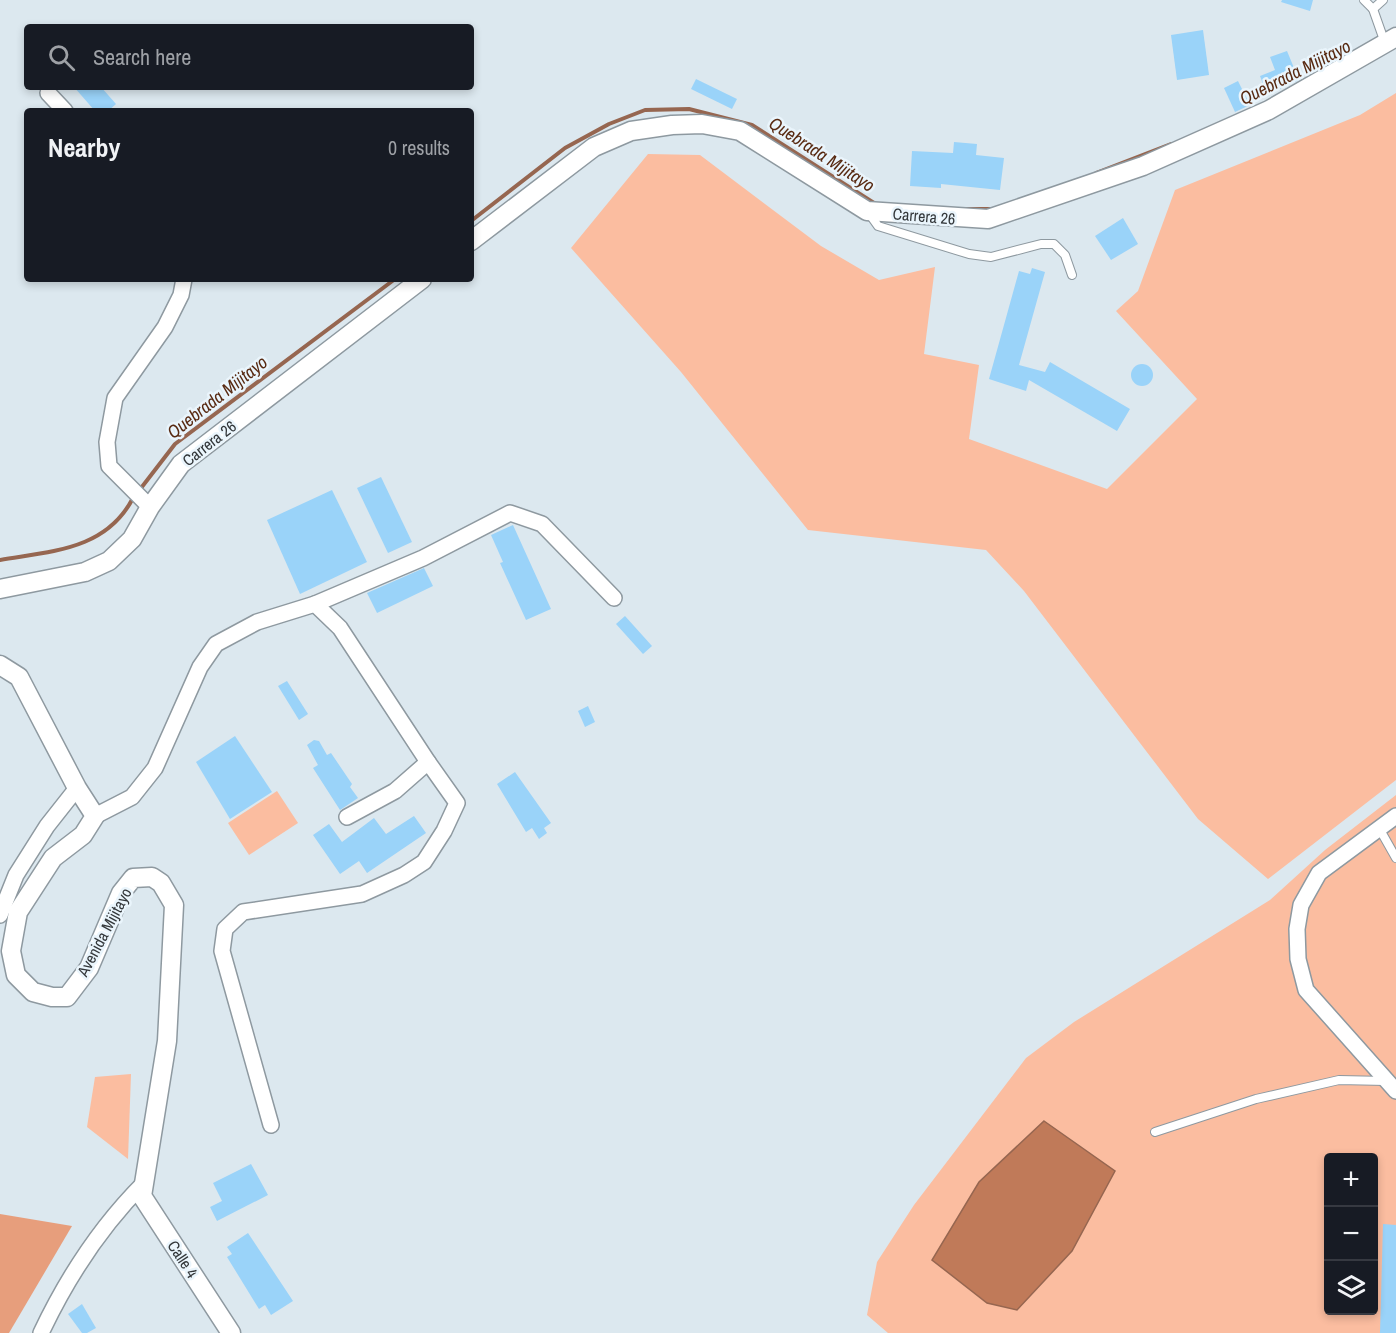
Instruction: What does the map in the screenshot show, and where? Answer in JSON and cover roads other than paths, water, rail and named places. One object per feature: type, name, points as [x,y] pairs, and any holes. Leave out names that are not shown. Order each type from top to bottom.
[{"type":"street","name":"Carrera 26","points":[[474,239],[594,147],[631,131],[672,124],[702,124],[740,132],[867,211],[988,219],[1164,157],[1269,110],[1391,40]]},
{"type":"street","points":[[48,93],[62,108]]},
{"type":"street","points":[[150,507],[126,486],[109,466],[106,454],[115,398],[165,327],[181,296],[183,282]]},
{"type":"street","name":"Carrera 26","points":[[0,589],[85,572],[109,561],[132,539],[150,507],[181,464],[418,282]]},
{"type":"street","points":[[0,665],[19,677],[77,788],[95,816],[132,797],[155,768],[200,667],[216,644],[257,622],[315,604],[423,558],[510,513],[542,524],[614,598]]},
{"type":"street","points":[[271,1125],[222,951],[225,929],[243,912],[362,894],[405,875],[424,861],[444,831],[457,803],[340,628],[315,604]]},
{"type":"street","points":[[348,817],[395,791],[428,762]]},
{"type":"street","points":[[0,915],[16,875],[47,826],[77,788]]},
{"type":"street","name":"Avenida Mijitayo","points":[[95,816],[83,835],[53,858],[18,912],[11,951],[16,975],[33,992],[52,997],[67,997],[89,968],[122,893],[133,879],[152,877],[161,883],[174,905],[167,1041],[144,1183]]},
{"type":"street","points":[[1392,1086],[1306,990],[1298,959],[1297,929],[1301,905],[1319,873],[1396,816]]},
{"type":"street","points":[[40,1333],[56,1301],[112,1215],[144,1183]]},
{"type":"street","name":"Calle 4","points":[[144,1183],[142,1196],[231,1333]]},
{"type":"lane","points":[[1364,0],[1373,9],[1391,40]]},
{"type":"lane","points":[[1373,9],[1383,0]]},
{"type":"lane","points":[[867,211],[878,226],[969,254],[991,257],[1041,244],[1054,244],[1065,255],[1072,275]]},
{"type":"lane","points":[[1379,828],[1396,858]]},
{"type":"lane","points":[[1155,1132],[1256,1099],[1339,1080],[1392,1086]]},
{"type":"waterway","name":"Quebrada Mijitayo","points":[[474,219],[565,148],[609,124],[645,110],[689,109],[752,125],[874,203]]},
{"type":"waterway","name":"Quebrada Mijitayo","points":[[1096,173],[1171,144]]},
{"type":"waterway","name":"Quebrada Mijitayo","points":[[962,209],[993,209]]},
{"type":"waterway","name":"Quebrada Mijitayo","points":[[138,492],[175,444],[391,282]]},
{"type":"waterway","name":"Quebrada Mijitayo","points":[[0,560],[58,550],[93,538],[122,515],[133,498]]}]
